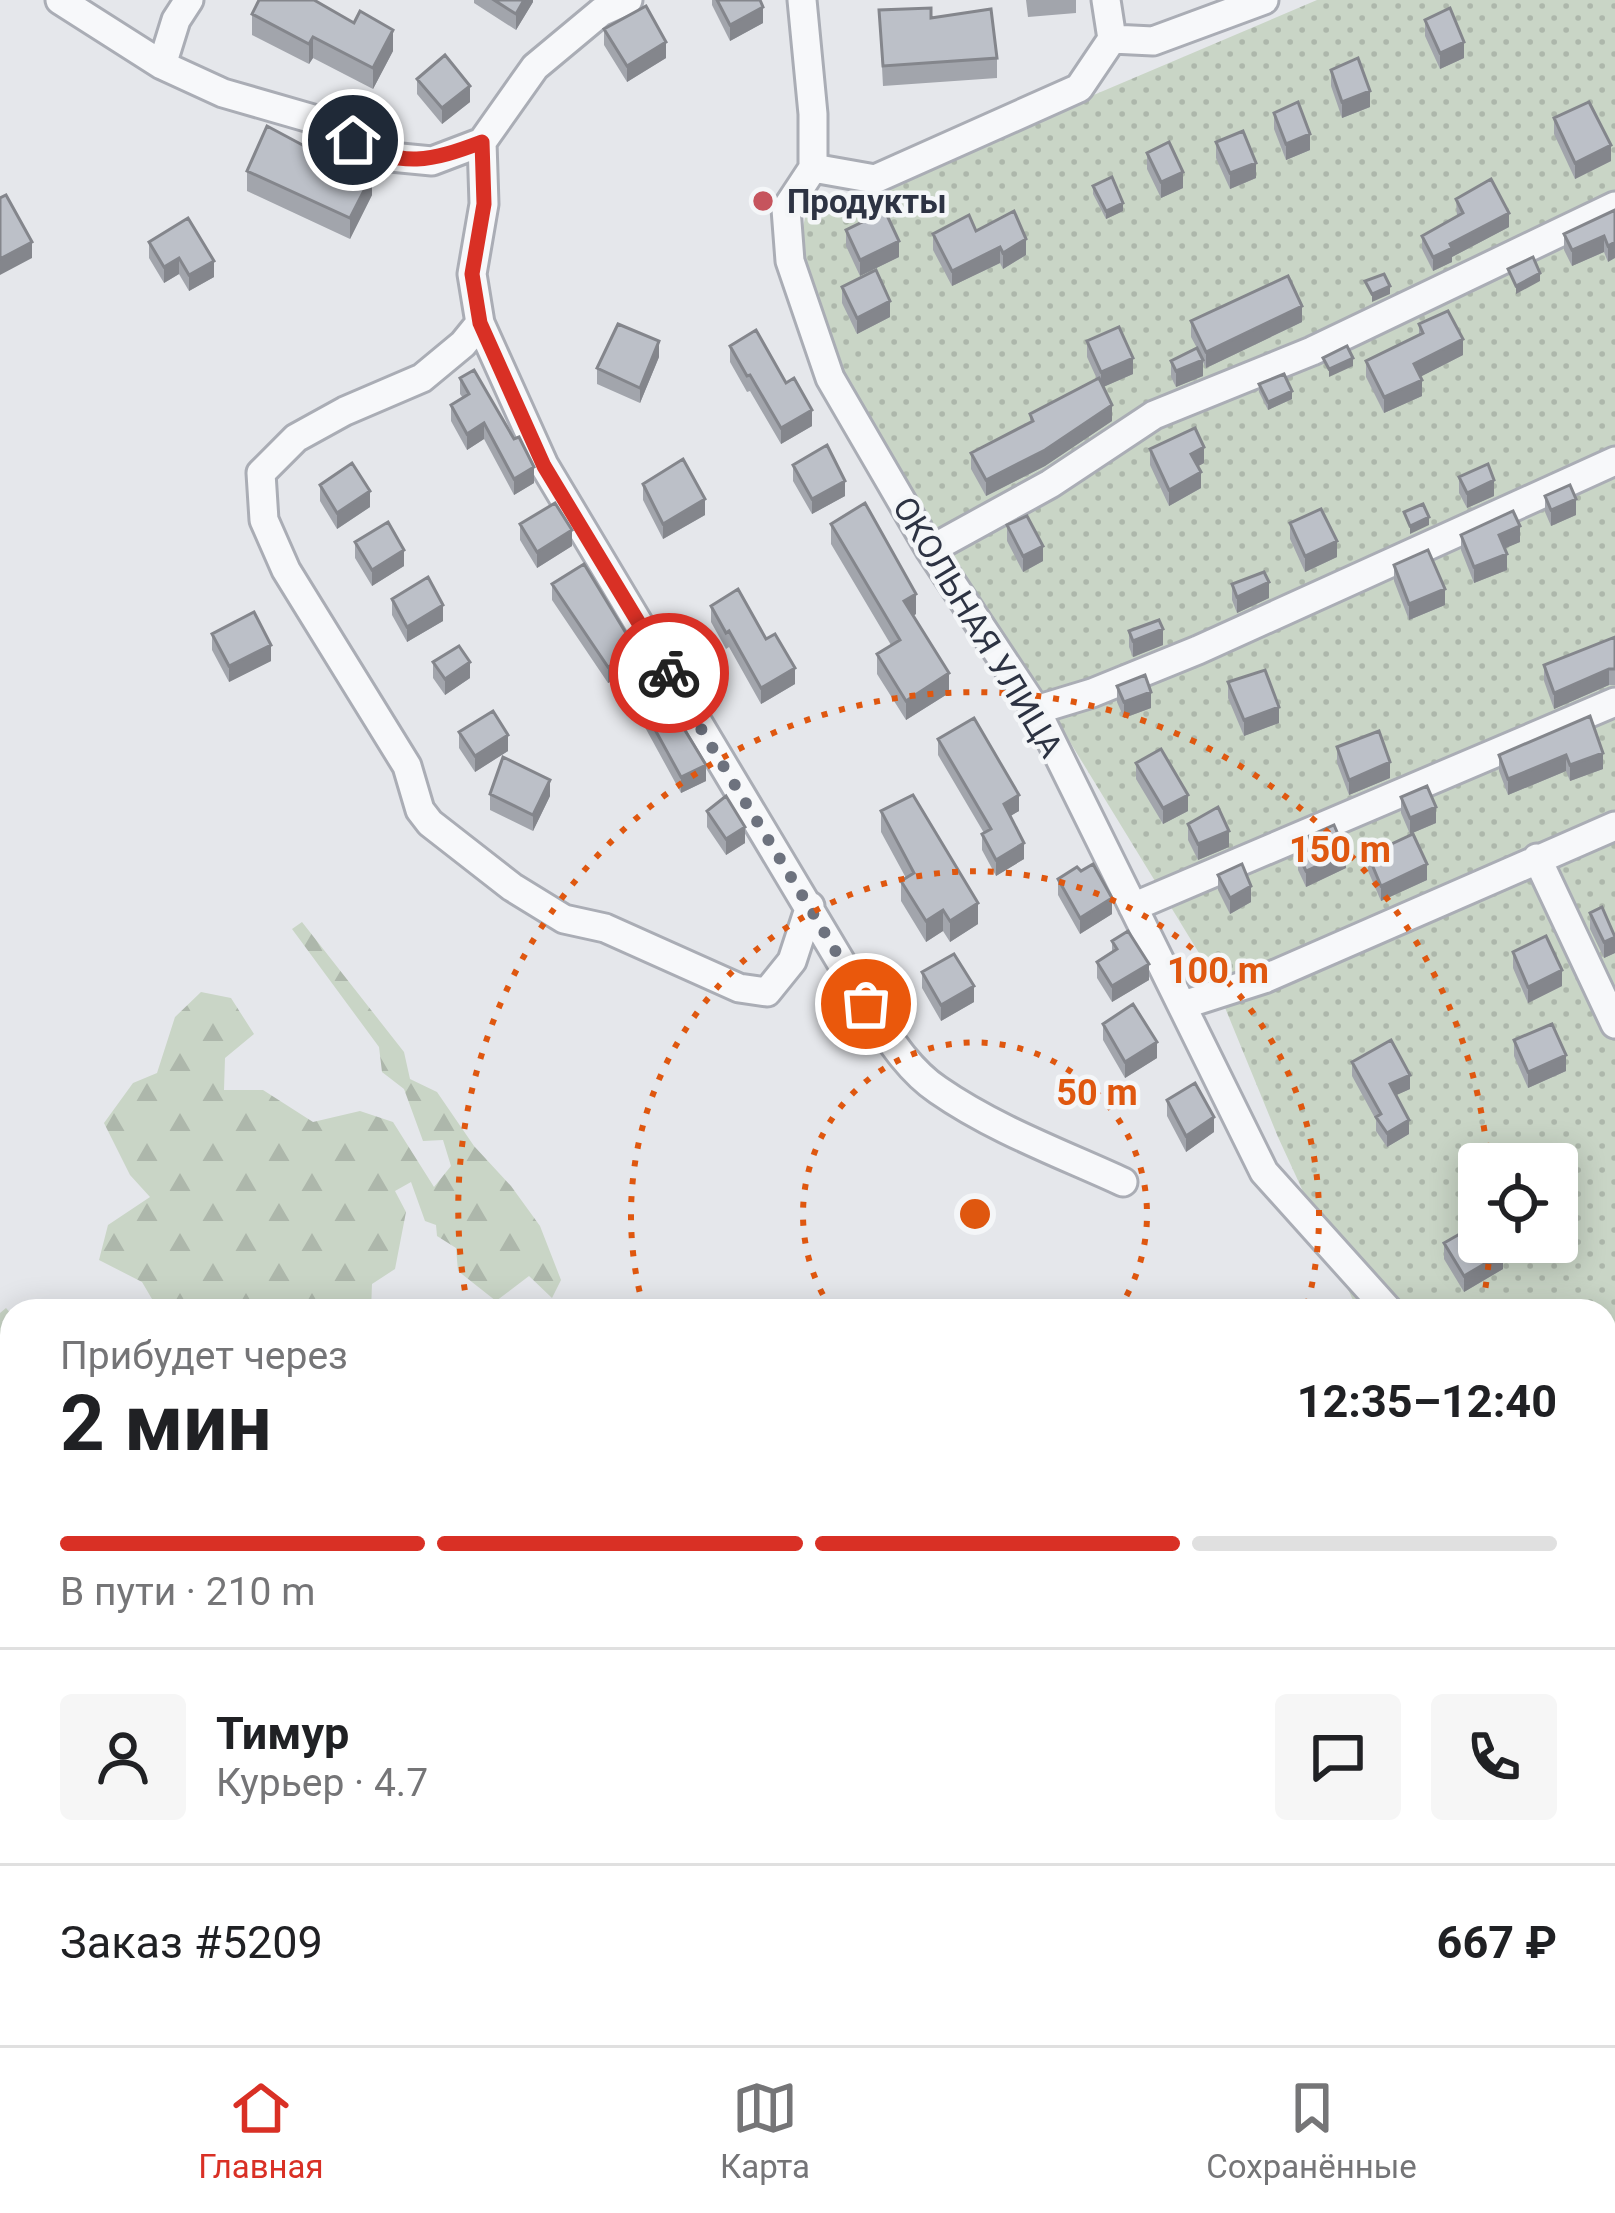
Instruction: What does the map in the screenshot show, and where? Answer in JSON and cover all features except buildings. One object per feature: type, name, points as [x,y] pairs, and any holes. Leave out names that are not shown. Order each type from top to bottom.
[{"type":"street","points":[[60,0],[163,65],[223,92],[327,123],[380,156],[432,161],[482,142],[535,67],[601,12],[628,0]]},
{"type":"street","points":[[163,65],[176,20],[189,0]]},
{"type":"street","points":[[802,0],[813,168],[875,179],[1078,88],[1112,39],[1106,0]]},
{"type":"street","points":[[1112,39],[1153,41],[1264,0]]},
{"type":"street","points":[[482,142],[484,204],[472,274],[480,323],[544,466],[866,1004],[902,1056],[936,1089],[1010,1131],[1123,1183]]},
{"type":"street","name":"ОКОЛЬНАЯ УЛИЦА","points":[[813,168],[786,209],[790,261],[830,378],[930,550],[1036,710],[1264,1172],[1378,1299]]},
{"type":"street","points":[[930,550],[1050,484],[1154,415],[1312,351],[1615,206]]},
{"type":"street","points":[[480,323],[422,378],[296,438],[261,473],[264,520],[286,570],[407,766],[420,809],[430,824],[512,887],[564,919],[605,928],[739,988],[767,992],[792,961],[810,906]]},
{"type":"street","points":[[1036,710],[1198,650],[1615,461]]},
{"type":"street","points":[[1133,907],[1615,702]]},
{"type":"street","points":[[1183,1005],[1264,979],[1615,826]]},
{"type":"street","points":[[1537,858],[1615,1024]]},
{"type":"green space","points":[[1317,0],[1615,0],[1615,1299],[1352,1299],[1278,1137],[1210,971],[1040,693],[864,426],[796,255],[809,202],[870,190]]},
{"type":"green space","points":[[302,922],[404,1052],[410,1079],[437,1092],[540,1226],[561,1280],[552,1298],[529,1276],[493,1299],[458,1271],[456,1248],[437,1236],[436,1225],[425,1221],[411,1182],[395,1191],[406,1212],[395,1269],[372,1284],[371,1299],[152,1299],[142,1282],[99,1260],[108,1225],[150,1197],[130,1175],[104,1123],[133,1083],[157,1073],[175,1017],[201,992],[231,998],[254,1034],[225,1058],[224,1090],[263,1090],[313,1122],[360,1111],[393,1122],[434,1187],[451,1166],[443,1140],[423,1141],[404,1089],[382,1072],[379,1047],[292,929]]},
{"type":"way so far","points":[[669,673],[866,1004]]},
{"type":"place","name":"Продукты","points":[[763,201]]},
{"type":"route","points":[[353,140],[380,156],[432,161],[482,142],[484,204],[472,274],[480,323],[544,466],[669,673]]}]
